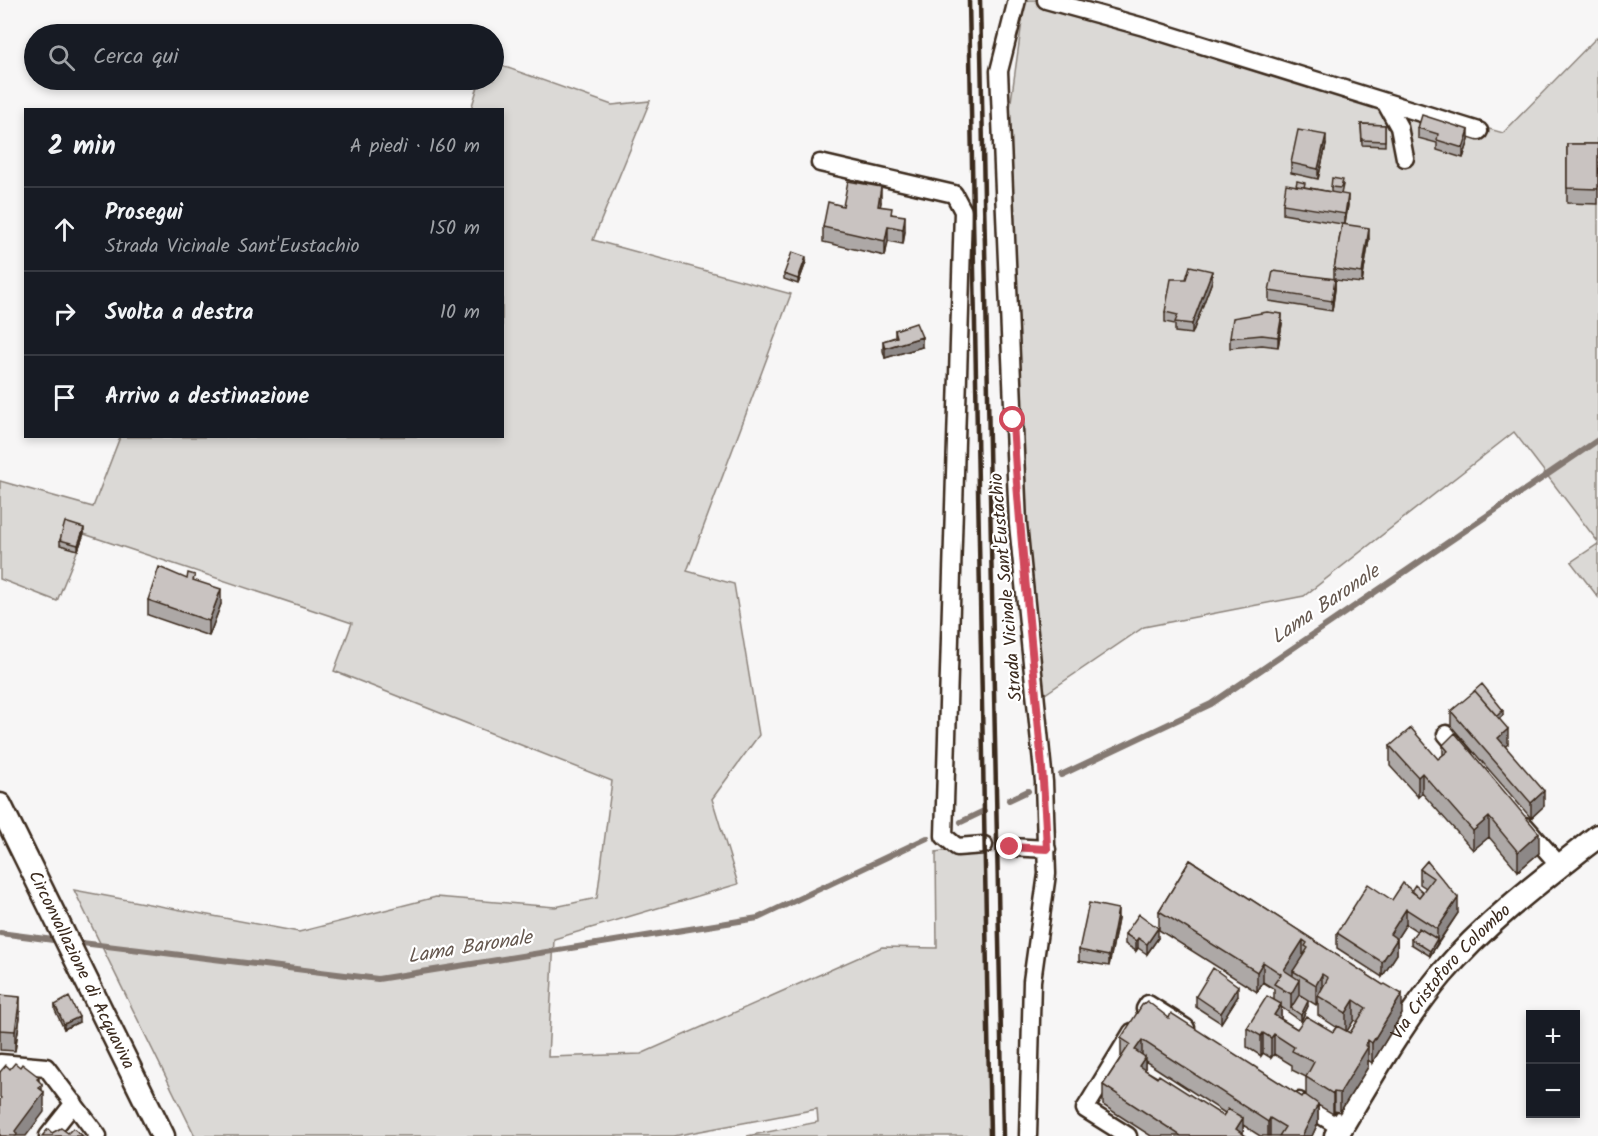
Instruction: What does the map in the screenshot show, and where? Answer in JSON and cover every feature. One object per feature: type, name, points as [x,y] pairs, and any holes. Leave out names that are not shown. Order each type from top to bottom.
[{"type":"main road","name":"Circonvallazione di Acquaviva","points":[[0,805],[163,1136]]},
{"type":"main road","name":"Via Cristoforo Colombo","points":[[1339,1132],[1415,1012],[1460,954],[1526,892],[1598,836]]},
{"type":"street","name":"Strada Vicinale Sant'Eustachio","points":[[1017,0],[999,70],[1018,524],[1044,782],[1047,849],[1047,874],[1032,981],[1028,1136]]},
{"type":"street","points":[[1046,0],[1479,131]]},
{"type":"street","points":[[1385,102],[1399,127],[1405,158]]},
{"type":"street","points":[[820,163],[954,194],[963,211],[944,836],[957,847],[984,845]]},
{"type":"street","points":[[1446,734],[1476,769]]},
{"type":"street","points":[[1514,813],[1560,866]]},
{"type":"street","points":[[1010,847],[1047,849]]},
{"type":"street","points":[[1395,1000],[1415,1012]]},
{"type":"street","points":[[1128,1136],[1085,1109],[1148,1004],[1197,1035]]},
{"type":"street","points":[[0,1062],[46,1067],[98,1136]]},
{"type":"street","points":[[1283,1090],[1339,1132]]},
{"type":"street","points":[[48,1136],[74,1103]]},
{"type":"shaded area","points":[[1025,0],[1039,0],[1503,133],[1598,36],[1598,542],[1514,432],[1304,596],[1144,627],[1045,694],[1029,593],[1016,344],[1009,116]]},
{"type":"shaded area","points":[[504,67],[612,105],[650,101],[593,240],[791,294],[687,571],[734,584],[759,735],[712,799],[738,884],[554,939],[548,1057],[641,1054],[882,947],[937,948],[936,852],[984,845],[989,1136],[747,1136],[818,1122],[817,1109],[674,1136],[195,1136],[74,890],[299,932],[436,897],[555,907],[597,898],[612,781],[334,671],[352,623],[84,534],[57,601],[0,579],[0,481],[93,507],[120,438],[504,438],[504,108],[471,108],[477,90],[504,90]]},
{"type":"shaded area","points":[[1598,544],[1598,597],[1571,562]]},
{"type":"building","points":[[1422,115],[1469,130],[1463,148],[1437,140],[1438,134],[1418,128]]},
{"type":"building","points":[[1361,124],[1385,125],[1385,141],[1362,140]]},
{"type":"building","points":[[1298,130],[1326,135],[1318,169],[1291,163]]},
{"type":"building","points":[[1567,144],[1598,144],[1598,189],[1567,188]]},
{"type":"building","points":[[1332,178],[1343,180],[1341,188],[1331,187]]},
{"type":"building","points":[[848,181],[881,187],[878,206],[892,208],[891,214],[905,216],[903,229],[888,226],[885,241],[823,227],[828,202],[843,206]]},
{"type":"building","points":[[1297,181],[1305,183],[1304,187],[1296,186]]},
{"type":"building","points":[[1286,184],[1348,195],[1345,214],[1283,204]]},
{"type":"building","points":[[1342,224],[1369,228],[1362,273],[1334,269]]},
{"type":"building","points":[[792,252],[806,257],[798,279],[784,274]]},
{"type":"building","points":[[1190,266],[1212,271],[1192,324],[1175,322],[1178,315],[1165,312],[1171,279],[1186,279]]},
{"type":"building","points":[[1273,271],[1335,279],[1332,301],[1269,291]]},
{"type":"building","points":[[1267,312],[1282,314],[1278,337],[1262,335],[1230,338],[1233,318]]},
{"type":"building","points":[[916,323],[922,337],[885,348],[883,341],[897,337],[895,330]]},
{"type":"building","points":[[65,522],[84,528],[78,545],[60,540]]},
{"type":"building","points":[[159,567],[187,579],[188,573],[195,575],[193,580],[221,589],[209,621],[148,600]]},
{"type":"building","points":[[1482,684],[1503,710],[1497,716],[1475,691],[1473,692]]},
{"type":"building","points":[[1475,691],[1508,729],[1498,738],[1544,791],[1531,803],[1451,711]]},
{"type":"building","points":[[1411,728],[1438,759],[1448,751],[1443,745],[1455,733],[1539,833],[1518,852],[1489,817],[1473,831],[1422,773],[1418,777],[1390,746]]},
{"type":"building","points":[[1190,860],[1383,985],[1402,994],[1372,1043],[1368,1040],[1365,1045],[1368,1047],[1340,1093],[1334,1092],[1333,1094],[1306,1077],[1314,1062],[1292,1051],[1294,1047],[1274,1034],[1271,1038],[1263,1033],[1261,1036],[1247,1028],[1267,996],[1281,1004],[1274,1015],[1297,1029],[1306,1016],[1333,1032],[1337,1026],[1350,1033],[1366,1008],[1354,1000],[1346,1013],[1318,996],[1328,978],[1322,974],[1316,985],[1293,971],[1308,948],[1305,946],[1307,943],[1303,940],[1284,970],[1299,980],[1291,994],[1274,984],[1281,974],[1263,962],[1257,972],[1159,911]]},
{"type":"building","points":[[1427,861],[1458,898],[1437,929],[1406,909],[1390,934],[1397,939],[1382,962],[1337,933],[1368,884],[1392,900],[1403,883],[1419,897],[1433,878],[1420,869]]},
{"type":"building","points":[[1415,885],[1423,892],[1419,897],[1411,891]]},
{"type":"building","points":[[1089,903],[1118,909],[1109,956],[1079,950]]},
{"type":"building","points":[[1139,914],[1158,928],[1147,944],[1138,938],[1136,941],[1125,934]]},
{"type":"building","points":[[1419,928],[1437,939],[1430,951],[1411,939]]},
{"type":"building","points":[[1213,968],[1238,986],[1221,1013],[1196,996]]},
{"type":"building","points":[[0,995],[20,997],[15,1031],[0,1030]]},
{"type":"building","points":[[1299,995],[1308,1001],[1301,1015],[1291,1008]]},
{"type":"building","points":[[69,997],[79,1017],[64,1024],[55,1005]]},
{"type":"building","points":[[1147,1001],[1169,1018],[1171,1013],[1302,1097],[1304,1094],[1318,1104],[1302,1136],[1279,1136],[1285,1127],[1270,1118],[1268,1122],[1142,1040],[1135,1050],[1145,1057],[1139,1066],[1157,1078],[1159,1075],[1223,1116],[1228,1109],[1243,1118],[1236,1129],[1246,1136],[1181,1136],[1103,1085],[1130,1044],[1121,1038]]},
{"type":"building","points":[[15,1063],[20,1067],[22,1064],[39,1077],[37,1079],[42,1084],[39,1088],[44,1092],[15,1131],[16,1136],[0,1136],[0,1072],[6,1065],[10,1069]]},
{"type":"building","points":[[61,1128],[68,1133],[73,1128],[83,1136],[42,1136],[48,1129],[52,1133]]},
{"type":"waterway","name":"Lama Baronale","points":[[1061,775],[1211,704],[1598,440]]},
{"type":"waterway","name":"Lama Baronale","points":[[1009,800],[1028,791]]},
{"type":"waterway","name":"Lama Baronale","points":[[961,822],[984,811]]},
{"type":"waterway","name":"Lama Baronale","points":[[74,942],[378,979],[758,918],[927,838]]},
{"type":"waterway","name":"Lama Baronale","points":[[0,933],[61,941]]},
{"type":"tunnel","points":[[984,845],[1010,847]]},
{"type":"railway","points":[[969,0],[990,1136]]},
{"type":"railway","points":[[980,0],[1003,1136]]},
{"type":"route","points":[[1010,847],[1047,849],[1044,782],[1018,524],[1013,420]]}]
